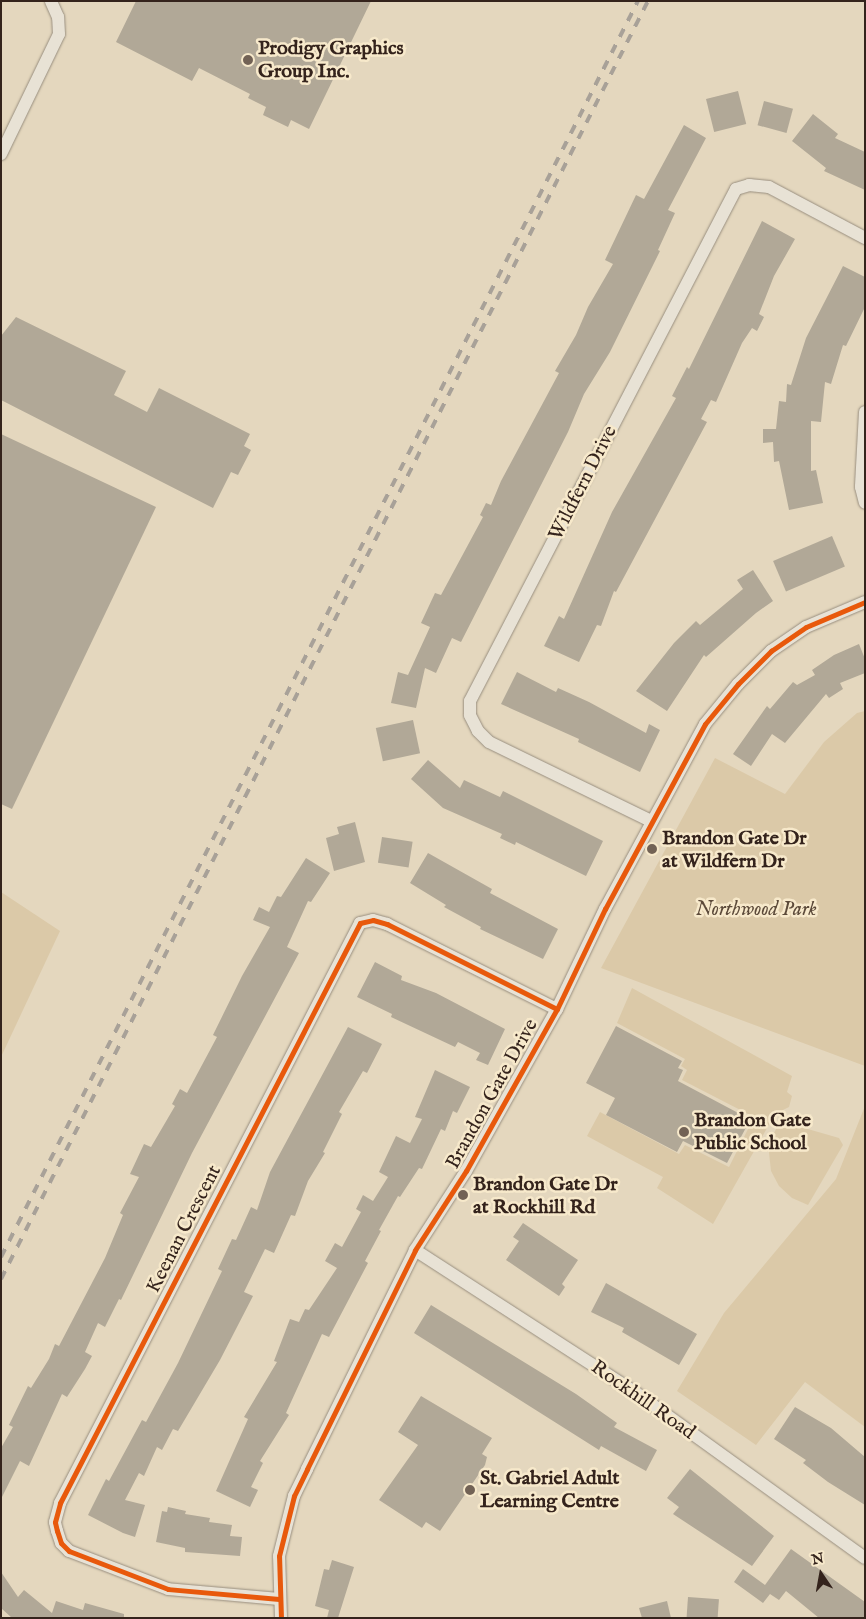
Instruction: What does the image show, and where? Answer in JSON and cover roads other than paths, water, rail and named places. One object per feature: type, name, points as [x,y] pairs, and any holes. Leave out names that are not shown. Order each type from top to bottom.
[{"type":"street","points":[[1,154],[58,34],[58,18],[52,1]]},
{"type":"street","name":"Wildfern Drive","points":[[651,821],[489,742],[478,731],[470,714],[470,701],[736,190],[749,185],[769,187],[865,238]]},
{"type":"street","points":[[865,412],[861,487],[865,503]]},
{"type":"street","name":"Brandon Gate Drive","points":[[281,1618],[279,1556],[294,1496],[415,1250],[470,1165],[557,1009],[651,821],[705,724],[738,684],[771,651],[806,627],[865,602]]},
{"type":"street","name":"Keenan Crescent","points":[[279,1599],[168,1589],[70,1550],[61,1543],[55,1522],[60,1504],[360,923],[373,920],[387,924],[557,1009]]},
{"type":"street","name":"Rockhill Road","points":[[415,1250],[636,1393],[865,1558]]},
{"type":"railway","points":[[1,1257],[638,1]]},
{"type":"railway","points":[[1,1279],[648,1]]},
{"type":"place","name":"Prodigy Graphics Group Inc.","points":[[248,60]]},
{"type":"place","name":"Brandon Gate Dr at Wildfern Dr","points":[[652,849]]},
{"type":"place","name":"Brandon Gate Public School","points":[[684,1132]]},
{"type":"place","name":"Brandon Gate Dr at Rockhill Rd","points":[[463,1195]]},
{"type":"place","name":"St. Gabriel Adult Learning Centre","points":[[470,1490]]},
{"type":"park label","name":"Northwood Park","points":[[756,909]]}]
